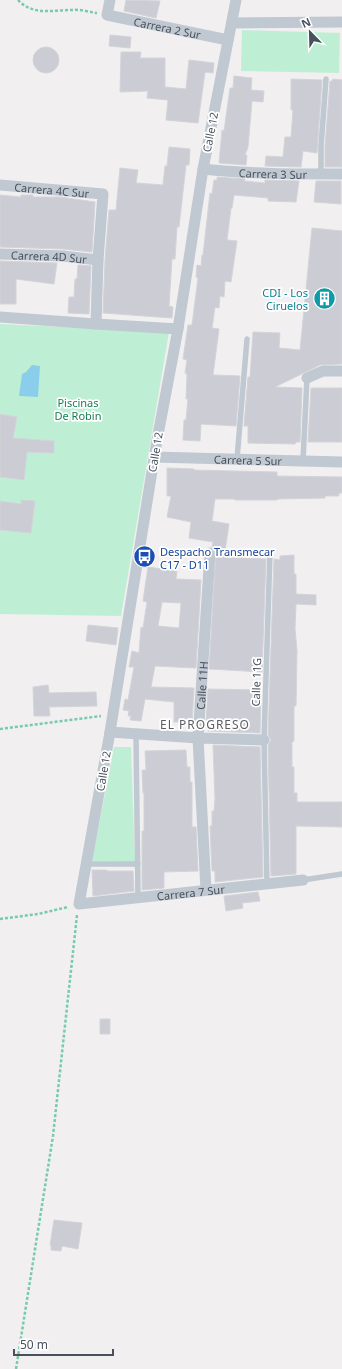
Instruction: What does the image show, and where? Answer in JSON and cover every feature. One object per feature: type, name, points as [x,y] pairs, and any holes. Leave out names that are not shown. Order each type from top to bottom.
[{"type":"street","points":[[107,15],[110,0]]},
{"type":"street","name":"Calle 12","points":[[79,904],[110,732],[154,457],[178,329],[203,169],[236,0]]},
{"type":"street","name":"Carrera 2 Sur","points":[[107,15],[228,40]]},
{"type":"street","points":[[232,22],[342,22]]},
{"type":"street","name":"Carrera 3 Sur","points":[[203,169],[225,172],[342,174]]},
{"type":"street","name":"Carrera 4C Sur","points":[[0,185],[103,194],[98,260]]},
{"type":"street","name":"Carrera 4D Sur","points":[[0,254],[63,256],[98,260]]},
{"type":"street","points":[[96,324],[98,260]]},
{"type":"street","points":[[0,317],[178,329]]},
{"type":"street","points":[[307,378],[323,371],[342,371]]},
{"type":"street","name":"Carrera 5 Sur","points":[[154,457],[342,462]]},
{"type":"street","name":"Calle 11H","points":[[206,890],[198,738],[210,553]]},
{"type":"street","points":[[110,732],[198,738],[264,740]]},
{"type":"street","name":"Carrera 7 Sur","points":[[79,904],[303,880]]},
{"type":"lane","points":[[321,174],[321,146],[326,79]]},
{"type":"lane","points":[[237,459],[247,339]]},
{"type":"lane","points":[[303,460],[307,378]]},
{"type":"lane","name":"Calle 11G","points":[[267,884],[264,740],[270,552]]},
{"type":"lane","points":[[136,734],[138,898]]},
{"type":"lane","points":[[87,864],[138,864]]},
{"type":"lane","points":[[303,880],[342,874]]},
{"type":"path","points":[[18,0],[22,4],[36,10],[53,12],[73,10],[107,15]]},
{"type":"path","points":[[0,729],[112,715]]},
{"type":"path","points":[[0,919],[38,914],[79,904],[54,1136],[16,1369]]},
{"type":"green space","points":[[242,30],[340,33],[339,73],[241,71]]},
{"type":"green space","name":"Piscinas De Robin","points":[[0,324],[169,332],[121,616],[0,614]]},
{"type":"green space","points":[[114,747],[131,747],[135,862],[92,861]]},
{"type":"water","points":[[32,365],[40,366],[38,397],[19,396],[22,374]]},
{"type":"building","points":[[126,0],[160,1],[156,18],[124,11]]},
{"type":"building","points":[[110,35],[131,37],[130,48],[109,46]]},
{"type":"building","points":[[46,47],[55,51],[59,60],[55,69],[46,73],[37,69],[33,60],[37,51]]},
{"type":"building","points":[[121,52],[141,52],[140,58],[165,58],[165,87],[186,89],[189,60],[214,63],[213,73],[205,72],[198,123],[166,120],[168,100],[147,98],[148,91],[120,92]]},
{"type":"building","points":[[234,76],[252,78],[251,90],[264,91],[263,102],[252,101],[248,147],[245,155],[247,155],[246,165],[219,163],[222,130],[224,131],[230,88],[233,88]]},
{"type":"building","points":[[291,79],[322,80],[317,153],[303,151],[301,167],[265,166],[266,156],[283,157],[285,137],[291,137],[293,110],[291,110]]},
{"type":"building","points":[[333,79],[342,80],[342,167],[325,167],[325,146],[330,81]]},
{"type":"building","points":[[169,147],[190,149],[189,165],[186,165],[179,227],[177,227],[175,259],[172,259],[169,306],[173,307],[172,318],[103,313],[109,210],[116,210],[120,168],[138,170],[136,183],[163,185]]},
{"type":"building","points":[[217,177],[245,179],[244,181],[265,183],[265,180],[299,181],[296,202],[268,201],[268,198],[234,195],[227,240],[237,241],[231,282],[225,281],[224,297],[220,296],[219,308],[215,307],[212,328],[219,329],[213,375],[240,376],[236,426],[201,424],[200,441],[183,440],[184,420],[186,420],[188,399],[186,399],[187,374],[185,373],[187,360],[183,359],[188,325],[192,325],[198,278],[196,277],[197,265],[201,266],[203,255],[210,193],[212,194],[214,180],[217,180]]},
{"type":"building","points":[[316,181],[341,181],[341,204],[314,202]]},
{"type":"building","points":[[0,195],[21,197],[21,195],[33,195],[33,197],[60,197],[95,202],[92,252],[63,249],[0,247]]},
{"type":"building","points":[[312,228],[342,231],[342,364],[320,365],[275,387],[302,388],[300,442],[296,442],[295,444],[248,443],[248,426],[244,426],[248,377],[250,377],[253,332],[280,333],[279,348],[300,350]]},
{"type":"building","points":[[0,261],[57,263],[54,284],[16,279],[16,304],[0,304]]},
{"type":"building","points":[[78,265],[91,266],[89,314],[68,313],[69,297],[74,297],[75,279],[77,279]]},
{"type":"building","points":[[311,388],[342,388],[342,442],[308,442]]},
{"type":"building","points":[[0,414],[17,417],[13,438],[54,441],[54,453],[27,452],[24,480],[0,477]]},
{"type":"building","points":[[167,468],[277,472],[277,476],[342,477],[342,493],[339,493],[339,496],[277,500],[215,499],[212,521],[229,524],[225,551],[245,552],[244,558],[266,559],[262,672],[209,669],[216,550],[212,547],[213,542],[189,538],[191,522],[167,517],[171,496],[167,496]]},
{"type":"building","points":[[21,500],[35,501],[31,533],[0,530],[0,501],[21,504]]},
{"type":"building","points":[[294,555],[296,594],[316,595],[316,605],[296,604],[296,706],[294,706],[294,741],[292,742],[294,793],[297,793],[297,802],[342,802],[342,827],[296,826],[296,874],[271,876],[268,745],[271,740],[268,735],[274,559],[280,560],[280,556]]},
{"type":"building","points":[[148,567],[177,571],[176,579],[201,580],[196,668],[155,666],[151,687],[194,688],[192,722],[174,722],[174,702],[145,699],[141,721],[130,720],[131,716],[128,716],[129,711],[123,710],[125,699],[128,700],[134,667],[129,667],[132,651],[139,653],[141,627],[143,628],[147,602],[143,601]],"holes":[[[162,602],[181,603],[179,628],[158,626]]]},
{"type":"building","points":[[88,625],[118,628],[116,645],[86,641]]},
{"type":"building","points":[[48,685],[49,693],[96,692],[97,706],[49,707],[50,716],[34,716],[33,687]]},
{"type":"building","points":[[208,689],[261,690],[260,733],[208,731],[209,723],[206,723]]},
{"type":"building","points":[[213,745],[260,747],[263,877],[215,882],[215,871],[212,871],[210,826],[212,826],[212,811],[214,811],[215,799]]},
{"type":"building","points":[[186,750],[187,767],[190,767],[190,782],[192,782],[192,827],[196,827],[198,871],[164,872],[164,888],[142,890],[142,831],[144,831],[144,793],[142,770],[146,770],[145,751]]},
{"type":"building","points":[[92,870],[133,871],[134,891],[93,896]]},
{"type":"building","points":[[258,892],[260,901],[242,903],[243,908],[226,911],[224,896]]},
{"type":"building","points":[[100,1019],[110,1019],[110,1034],[100,1034]]},
{"type":"building","points":[[54,1220],[82,1223],[78,1249],[62,1246],[61,1251],[51,1250],[50,1245]]},
{"type":"place","name":"CDI - Los Ciruelos","points":[[324,298]]},
{"type":"place","name":"Despacho Transmecar C17 - D11","points":[[145,557]]},
{"type":"district","name":"EL PROGRESO","points":[[205,724]]}]
